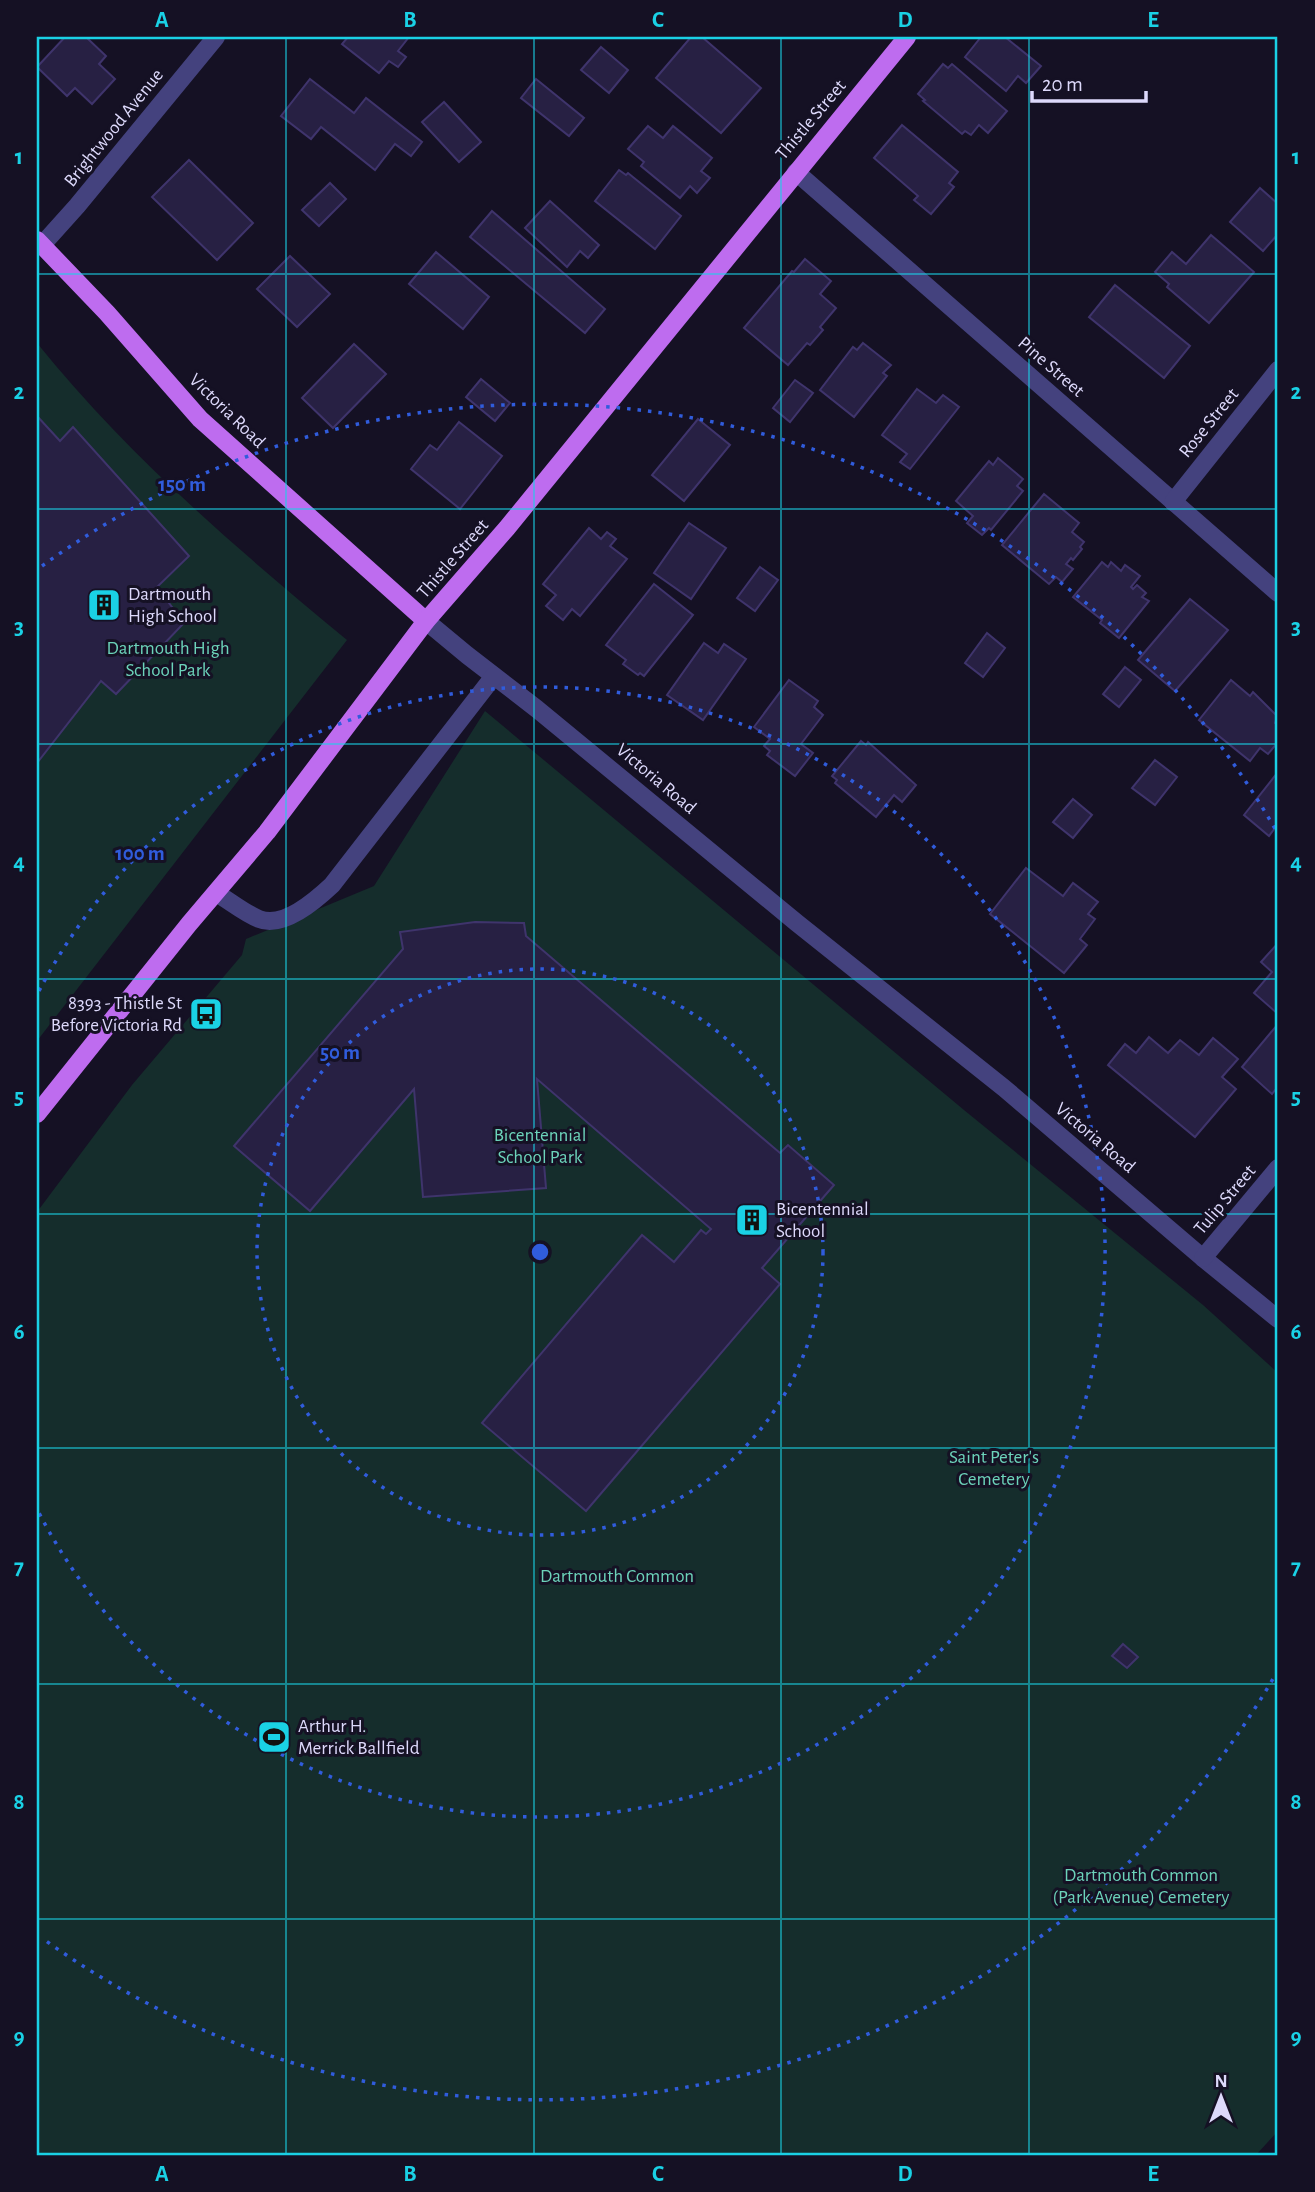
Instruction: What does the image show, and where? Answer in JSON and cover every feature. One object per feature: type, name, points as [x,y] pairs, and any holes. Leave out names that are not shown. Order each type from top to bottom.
[{"type":"main road","name":"Thistle Street","points":[[37,1114],[267,832],[426,621],[506,528],[907,37]]},
{"type":"main road","name":"Victoria Road","points":[[39,243],[107,313],[200,419],[426,621]]},
{"type":"street","name":"Brightwood Avenue","points":[[39,243],[216,37]]},
{"type":"street","name":"Pine Street","points":[[796,172],[1278,593]]},
{"type":"street","name":"Rose Street","points":[[1173,502],[1278,370]]},
{"type":"street","name":"Victoria Road","points":[[426,621],[1003,1088],[1278,1318]]},
{"type":"street","points":[[216,893],[261,920],[275,921],[312,904],[332,885],[494,676]]},
{"type":"street","name":"Tulip Street","points":[[1203,1258],[1278,1168]]},
{"type":"green space","name":"Dartmouth High School Park","points":[[37,343],[108,424],[184,499],[347,640],[37,1041]]},
{"type":"green space","name":"Dartmouth Common","points":[[485,711],[1203,1305],[1278,1373],[1278,2131],[1256,2155],[37,2155],[37,1212],[132,1085],[242,955],[246,939],[374,886]]},
{"type":"building","points":[[65,37],[86,37],[106,56],[99,64],[115,79],[92,104],[75,88],[67,96],[37,67]]},
{"type":"building","points":[[348,37],[409,37],[398,51],[406,57],[398,67],[389,61],[379,73],[342,44]]},
{"type":"building","points":[[691,37],[702,37],[761,88],[721,133],[656,78]]},
{"type":"building","points":[[981,37],[1005,37],[1041,66],[1026,83],[1018,76],[1006,91],[965,57]]},
{"type":"building","points":[[601,47],[628,70],[609,93],[581,70]]},
{"type":"building","points":[[943,64],[948,68],[952,64],[1007,111],[988,133],[979,125],[971,135],[965,131],[962,134],[918,94]]},
{"type":"building","points":[[310,79],[354,113],[366,98],[422,142],[411,156],[395,144],[375,170],[321,127],[311,139],[281,116]]},
{"type":"building","points":[[536,79],[584,118],[569,136],[521,98]]},
{"type":"building","points":[[444,102],[481,142],[459,162],[422,122]]},
{"type":"building","points":[[902,125],[958,172],[949,183],[954,187],[931,214],[914,200],[918,196],[874,158]]},
{"type":"building","points":[[648,126],[663,138],[673,126],[712,158],[701,171],[710,178],[697,193],[690,186],[680,198],[641,166],[644,162],[628,149]]},
{"type":"building","points":[[189,160],[253,223],[217,260],[152,197]]},
{"type":"building","points":[[619,170],[626,175],[628,173],[681,216],[655,249],[595,201]]},
{"type":"building","points":[[330,183],[346,199],[319,226],[302,210]]},
{"type":"building","points":[[1260,188],[1278,204],[1278,234],[1263,251],[1230,222]]},
{"type":"building","points":[[550,201],[599,245],[588,258],[580,251],[567,267],[525,228]]},
{"type":"building","points":[[492,211],[605,309],[585,333],[470,237]]},
{"type":"building","points":[[1211,235],[1254,272],[1209,323],[1167,287],[1169,284],[1155,272],[1172,252],[1186,264]]},
{"type":"building","points":[[436,252],[489,297],[463,329],[409,284]]},
{"type":"building","points":[[290,256],[330,294],[297,327],[257,289]]},
{"type":"building","points":[[805,259],[831,281],[820,294],[836,308],[820,327],[823,330],[810,345],[807,343],[788,365],[744,328]]},
{"type":"building","points":[[1115,285],[1190,346],[1164,378],[1089,317]]},
{"type":"building","points":[[863,343],[891,365],[883,373],[887,376],[854,417],[820,390],[853,347],[857,350]]},
{"type":"building","points":[[354,344],[386,374],[333,428],[302,398]]},
{"type":"building","points":[[481,379],[510,403],[495,421],[466,397]]},
{"type":"building","points":[[795,380],[813,393],[790,422],[773,408]]},
{"type":"building","points":[[917,389],[936,403],[943,395],[959,407],[910,469],[900,462],[907,454],[882,435]]},
{"type":"building","name":"Dartmouth High School","points":[[37,416],[60,441],[73,427],[189,556],[157,587],[184,623],[116,694],[101,681],[37,763]]},
{"type":"building","points":[[698,419],[730,445],[684,501],[652,475]]},
{"type":"building","points":[[459,422],[502,456],[460,509],[411,469],[430,445],[437,450]]},
{"type":"building","points":[[998,458],[1023,479],[1017,486],[1023,491],[991,530],[989,528],[982,535],[967,523],[973,516],[956,501],[989,461],[993,465]]},
{"type":"building","points":[[1044,494],[1079,523],[1072,532],[1084,542],[1073,560],[1071,558],[1066,564],[1073,569],[1062,582],[1056,577],[1049,584],[1002,545]]},
{"type":"building","points":[[689,523],[726,548],[691,599],[654,573]]},
{"type":"building","points":[[589,528],[601,539],[607,532],[616,539],[610,546],[627,559],[580,616],[572,609],[563,620],[546,606],[556,595],[543,584]]},
{"type":"building","points":[[1102,562],[1108,567],[1111,562],[1121,571],[1125,565],[1140,576],[1131,587],[1133,589],[1137,585],[1146,593],[1142,597],[1149,601],[1119,638],[1100,623],[1102,620],[1073,597]]},
{"type":"building","points":[[760,567],[778,580],[755,611],[737,598]]},
{"type":"building","points":[[654,584],[693,615],[644,676],[640,673],[638,675],[623,664],[626,660],[606,645]]},
{"type":"building","points":[[1190,599],[1228,630],[1175,691],[1138,660]]},
{"type":"building","points":[[987,633],[1005,648],[983,677],[965,663]]},
{"type":"building","points":[[704,643],[718,653],[724,644],[746,659],[703,720],[667,695]]},
{"type":"building","points":[[1125,667],[1141,680],[1119,707],[1103,694]]},
{"type":"building","points":[[789,680],[818,701],[814,707],[823,715],[801,744],[813,753],[795,776],[767,755],[770,751],[764,746],[770,739],[754,727]]},
{"type":"building","points":[[1231,680],[1250,696],[1253,692],[1277,716],[1275,723],[1278,726],[1278,742],[1268,754],[1260,748],[1250,761],[1199,720]]},
{"type":"building","points":[[861,741],[866,745],[868,742],[916,785],[902,802],[894,795],[876,817],[835,783],[837,780],[832,776]]},
{"type":"building","points":[[1155,760],[1177,777],[1155,805],[1132,788]]},
{"type":"building","points":[[1278,772],[1278,824],[1269,836],[1244,815]]},
{"type":"building","points":[[1073,799],[1092,815],[1073,838],[1053,822]]},
{"type":"building","points":[[1026,868],[1063,896],[1073,883],[1098,902],[1088,914],[1095,919],[1080,939],[1087,945],[1064,973],[990,914]]},
{"type":"building","name":"Bicentennial School","points":[[475,922],[524,923],[526,936],[780,1153],[788,1145],[834,1185],[762,1268],[780,1284],[586,1511],[482,1423],[642,1235],[674,1262],[701,1230],[706,1234],[711,1229],[537,1079],[546,1188],[423,1197],[414,1089],[310,1211],[234,1146],[403,949],[400,932]]},
{"type":"building","points":[[1278,943],[1278,1014],[1254,993],[1272,972],[1261,962]]},
{"type":"building","points":[[1278,1024],[1278,1086],[1272,1094],[1242,1067]]},
{"type":"building","points":[[1149,1037],[1168,1053],[1180,1040],[1199,1055],[1213,1038],[1238,1059],[1222,1077],[1236,1089],[1195,1137],[1108,1065],[1125,1044],[1136,1053]]},
{"type":"building","points":[[1123,1644],[1138,1657],[1127,1668],[1112,1656]]},
{"type":"place","name":"Dartmouth High School","points":[[104,605]]},
{"type":"place","name":"8393 - Thistle St Before Victoria Rd","points":[[206,1014]]},
{"type":"place","name":"Bicentennial School","points":[[752,1220]]},
{"type":"place","name":"Arthur H. Merrick Ballfield","points":[[274,1737]]},
{"type":"park label","name":"Bicentennial School Park","points":[[540,1146]]},
{"type":"park label","name":"Saint Peter's Cemetery","points":[[994,1468]]},
{"type":"park label","name":"Dartmouth Common (Park Avenue) Cemetery","points":[[1141,1886]]}]
